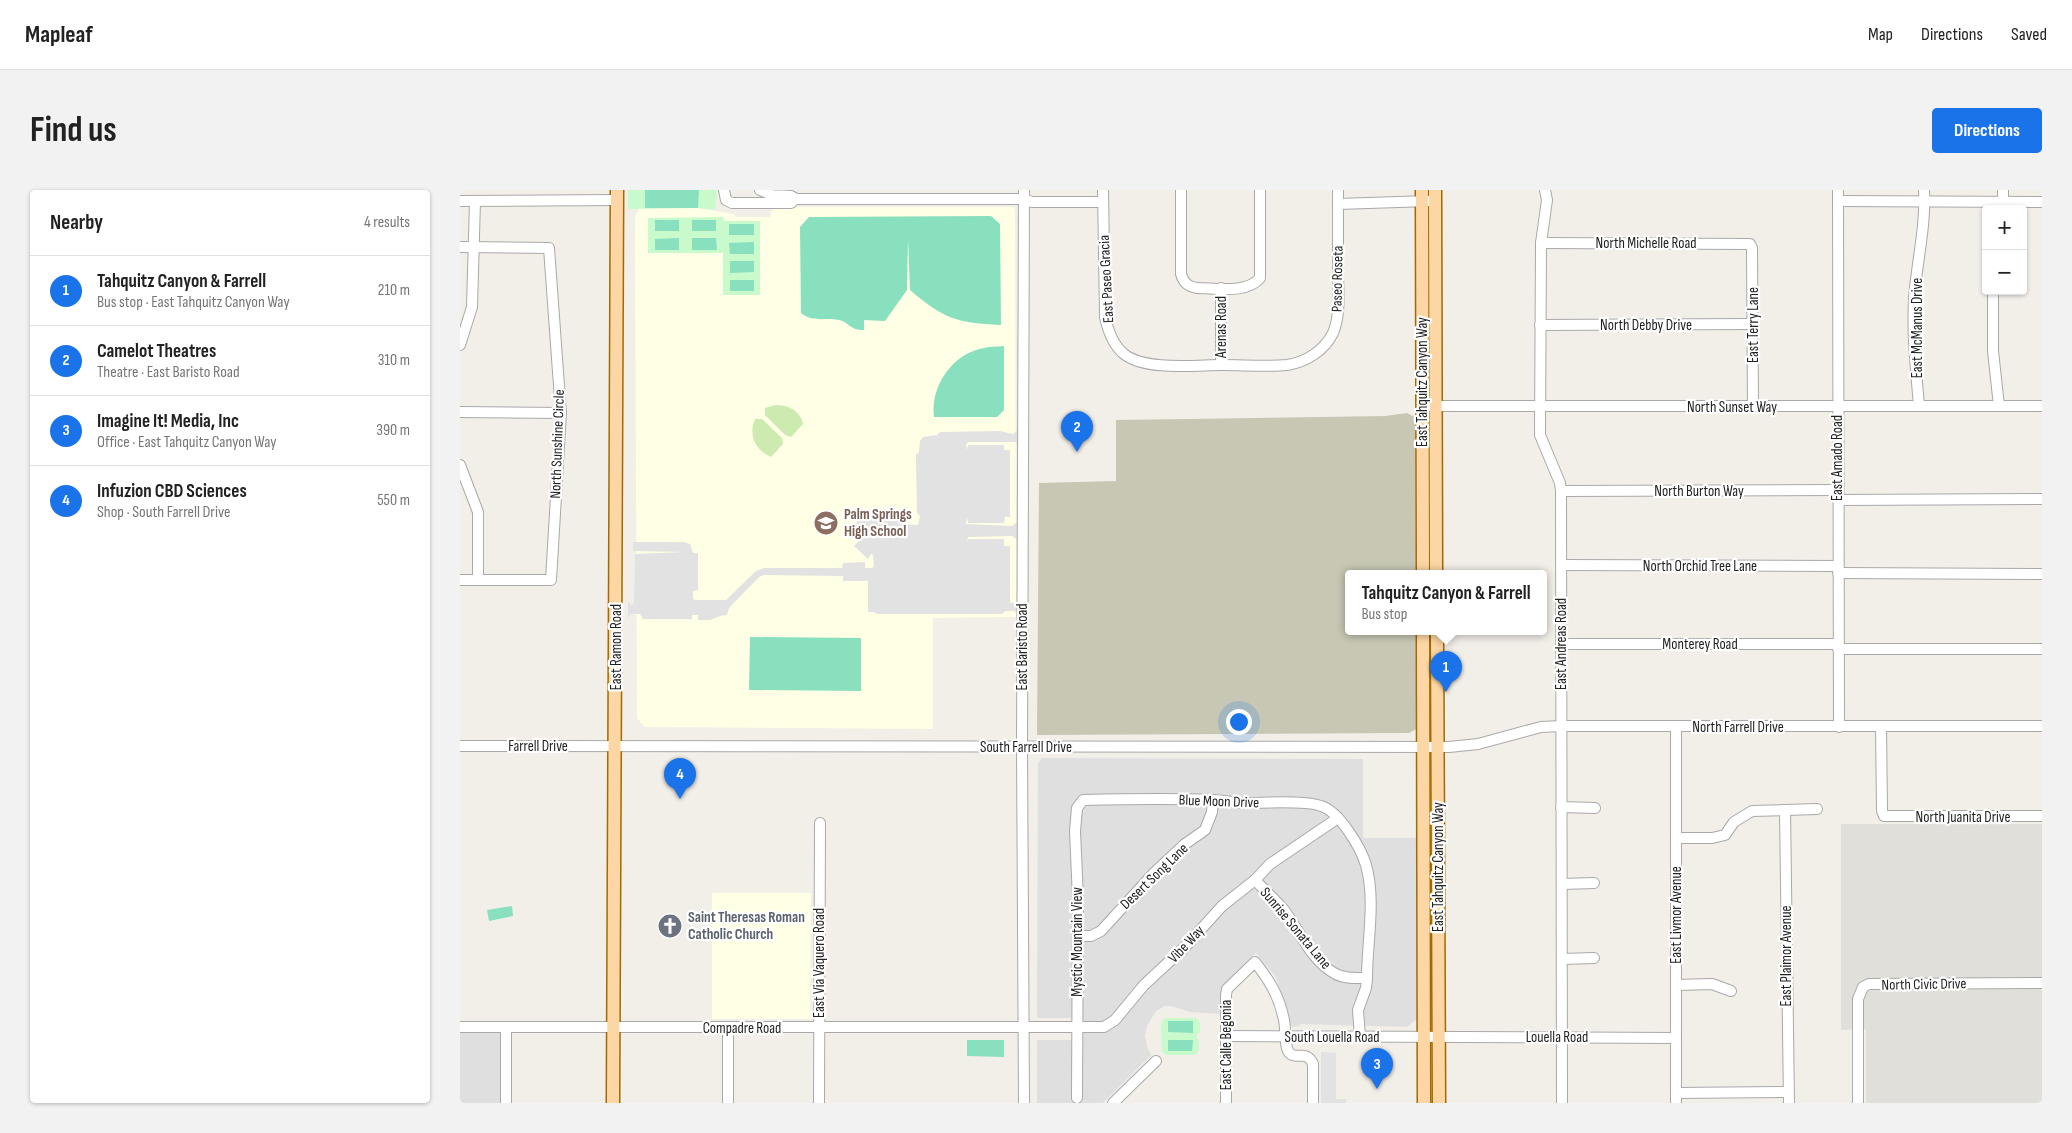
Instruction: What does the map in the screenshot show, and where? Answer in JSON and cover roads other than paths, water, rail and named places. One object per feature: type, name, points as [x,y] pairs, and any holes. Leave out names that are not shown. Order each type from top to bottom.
[{"type":"main road","name":"East Ramon Road","points":[[613,1103],[617,195]]},
{"type":"main road","name":"East Tahquitz Canyon Way","points":[[1422,195],[1423,570]]},
{"type":"main road","name":"East Tahquitz Canyon Way","points":[[1435,195],[1436,570]]},
{"type":"main road","name":"East Tahquitz Canyon Way","points":[[1423,635],[1424,1103]]},
{"type":"main road","name":"East Tahquitz Canyon Way","points":[[1437,635],[1439,1103]]},
{"type":"street","points":[[724,190],[726,200],[732,203],[790,202],[796,199],[1024,194],[1032,202],[1103,202]]},
{"type":"street","points":[[760,190],[772,195],[791,196],[796,199]]},
{"type":"street","name":"East Paseo Gracia","points":[[1103,190],[1105,317],[1107,329],[1118,347],[1125,355],[1145,363],[1168,366],[1221,365]]},
{"type":"street","points":[[1181,190],[1181,274],[1183,282],[1196,288],[1252,286],[1260,278],[1260,190]]},
{"type":"street","name":"Paseo Roseta","points":[[1221,365],[1287,366],[1300,363],[1309,358],[1326,344],[1333,333],[1338,309],[1338,190]]},
{"type":"street","name":"East Andreas Road","points":[[1545,190],[1547,200],[1541,243],[1540,435],[1560,483],[1561,491],[1562,1103]]},
{"type":"street","name":"East Amado Road","points":[[1838,190],[1839,727]]},
{"type":"street","name":"East McManus Drive","points":[[1919,406],[1914,357],[1914,299],[1923,231],[1924,190]]},
{"type":"street","points":[[2003,190],[2003,205]]},
{"type":"street","name":"East Baristo Road","points":[[1024,194],[1022,747],[1024,1103]]},
{"type":"street","points":[[460,200],[617,195]]},
{"type":"street","points":[[1338,204],[1435,195]]},
{"type":"street","points":[[460,345],[472,307],[475,200]]},
{"type":"street","points":[[1838,201],[1983,205]]},
{"type":"street","points":[[2013,205],[2042,202]]},
{"type":"street","name":"North Michelle Road","points":[[1541,243],[1750,244]]},
{"type":"street","name":"East Terry Lane","points":[[1750,244],[1752,248],[1753,406]]},
{"type":"street","points":[[460,247],[474,247]]},
{"type":"street","name":"North Sunshine Circle","points":[[474,247],[549,248],[562,413],[551,580],[478,580]]},
{"type":"street","name":"Arenas Road","points":[[1221,288],[1221,365]]},
{"type":"street","points":[[1993,295],[1993,351],[1999,406]]},
{"type":"street","name":"North Debby Drive","points":[[1540,325],[1752,324]]},
{"type":"street","name":"North Sunset Way","points":[[1422,406],[2042,406]]},
{"type":"street","points":[[460,412],[562,413]]},
{"type":"street","points":[[460,465],[478,512],[478,580],[460,580]]},
{"type":"street","name":"North Burton Way","points":[[1561,491],[2042,499]]},
{"type":"street","name":"North Orchid Tree Lane","points":[[1562,565],[2042,574]]},
{"type":"street","name":"Monterey Road","points":[[1561,644],[2042,649]]},
{"type":"street","name":"North Farrell Drive","points":[[1437,746],[1478,744],[1529,730],[1561,726],[2042,726]]},
{"type":"street","name":"East Livmor Avenue","points":[[1676,726],[1676,1098]]},
{"type":"street","name":"North Juanita Drive","points":[[1881,727],[1882,812],[1884,816],[2042,816]]},
{"type":"street","name":"Farrell Drive","points":[[460,746],[616,746]]},
{"type":"street","name":"South Farrell Drive","points":[[616,746],[1437,746]]},
{"type":"street","name":"Mystic Mountain View","points":[[1077,1098],[1078,936],[1075,818],[1077,808],[1083,800],[1095,800]]},
{"type":"street","name":"Blue Moon Drive","points":[[1095,800],[1213,800],[1236,803],[1322,806],[1338,818]]},
{"type":"street","name":"Desert Song Lane","points":[[1078,936],[1091,936],[1101,931],[1153,874],[1185,844],[1205,830],[1212,812],[1213,800]]},
{"type":"street","points":[[1561,807],[1595,808]]},
{"type":"street","points":[[1676,838],[1712,838],[1725,835],[1734,822],[1752,811],[1817,809]]},
{"type":"street","name":"East Plaimor Avenue","points":[[1785,810],[1787,1092],[1789,1103]]},
{"type":"street","points":[[1338,818],[1360,849],[1366,866],[1370,913],[1366,988],[1358,1010],[1360,1037]]},
{"type":"street","name":"Vibe Way","points":[[1024,1028],[1104,1028],[1115,1020],[1144,985],[1186,946],[1222,906],[1255,880],[1270,864],[1338,818]]},
{"type":"street","name":"East Via Vaquero Road","points":[[819,1103],[820,823]]},
{"type":"street","name":"Sunrise Sonata Lane","points":[[1255,880],[1283,909],[1313,953],[1326,968],[1336,974],[1349,978],[1367,978]]},
{"type":"street","points":[[1562,884],[1594,884]]},
{"type":"street","points":[[1562,959],[1594,958]]},
{"type":"street","name":"East Calle Begonia","points":[[1226,1103],[1228,988],[1255,962],[1272,984],[1279,1003],[1286,1037]]},
{"type":"street","name":"North Civic Drive","points":[[1858,1103],[1858,999],[1863,987],[1869,984],[2042,983]]},
{"type":"street","points":[[1676,985],[1712,984],[1731,991]]},
{"type":"street","name":"Compadre Road","points":[[460,1028],[1024,1028]]},
{"type":"street","points":[[506,1028],[506,1103]]},
{"type":"street","points":[[728,1028],[728,1103]]},
{"type":"street","name":"South Louella Road","points":[[1226,1036],[1439,1036]]},
{"type":"street","name":"Louella Road","points":[[1439,1036],[1676,1038]]},
{"type":"street","points":[[1286,1037],[1287,1048],[1290,1053],[1295,1056],[1306,1055],[1311,1058],[1313,1064],[1313,1103]]},
{"type":"street","points":[[1113,1103],[1156,1060]]},
{"type":"street","points":[[1676,1098],[1787,1092]]},
{"type":"place","name":"Camelot Theatres","points":[[1077,452]]},
{"type":"place","name":"Palm Springs High School","points":[[826,523]]},
{"type":"place","name":"Tahquitz Canyon & Farrell","points":[[1446,692]]},
{"type":"place","name":"Infuzion CBD Sciences","points":[[680,799]]},
{"type":"place","name":"Saint Theresas Roman Catholic Church","points":[[670,926]]},
{"type":"place","name":"Imagine It! Media, Inc","points":[[1377,1089]]}]
